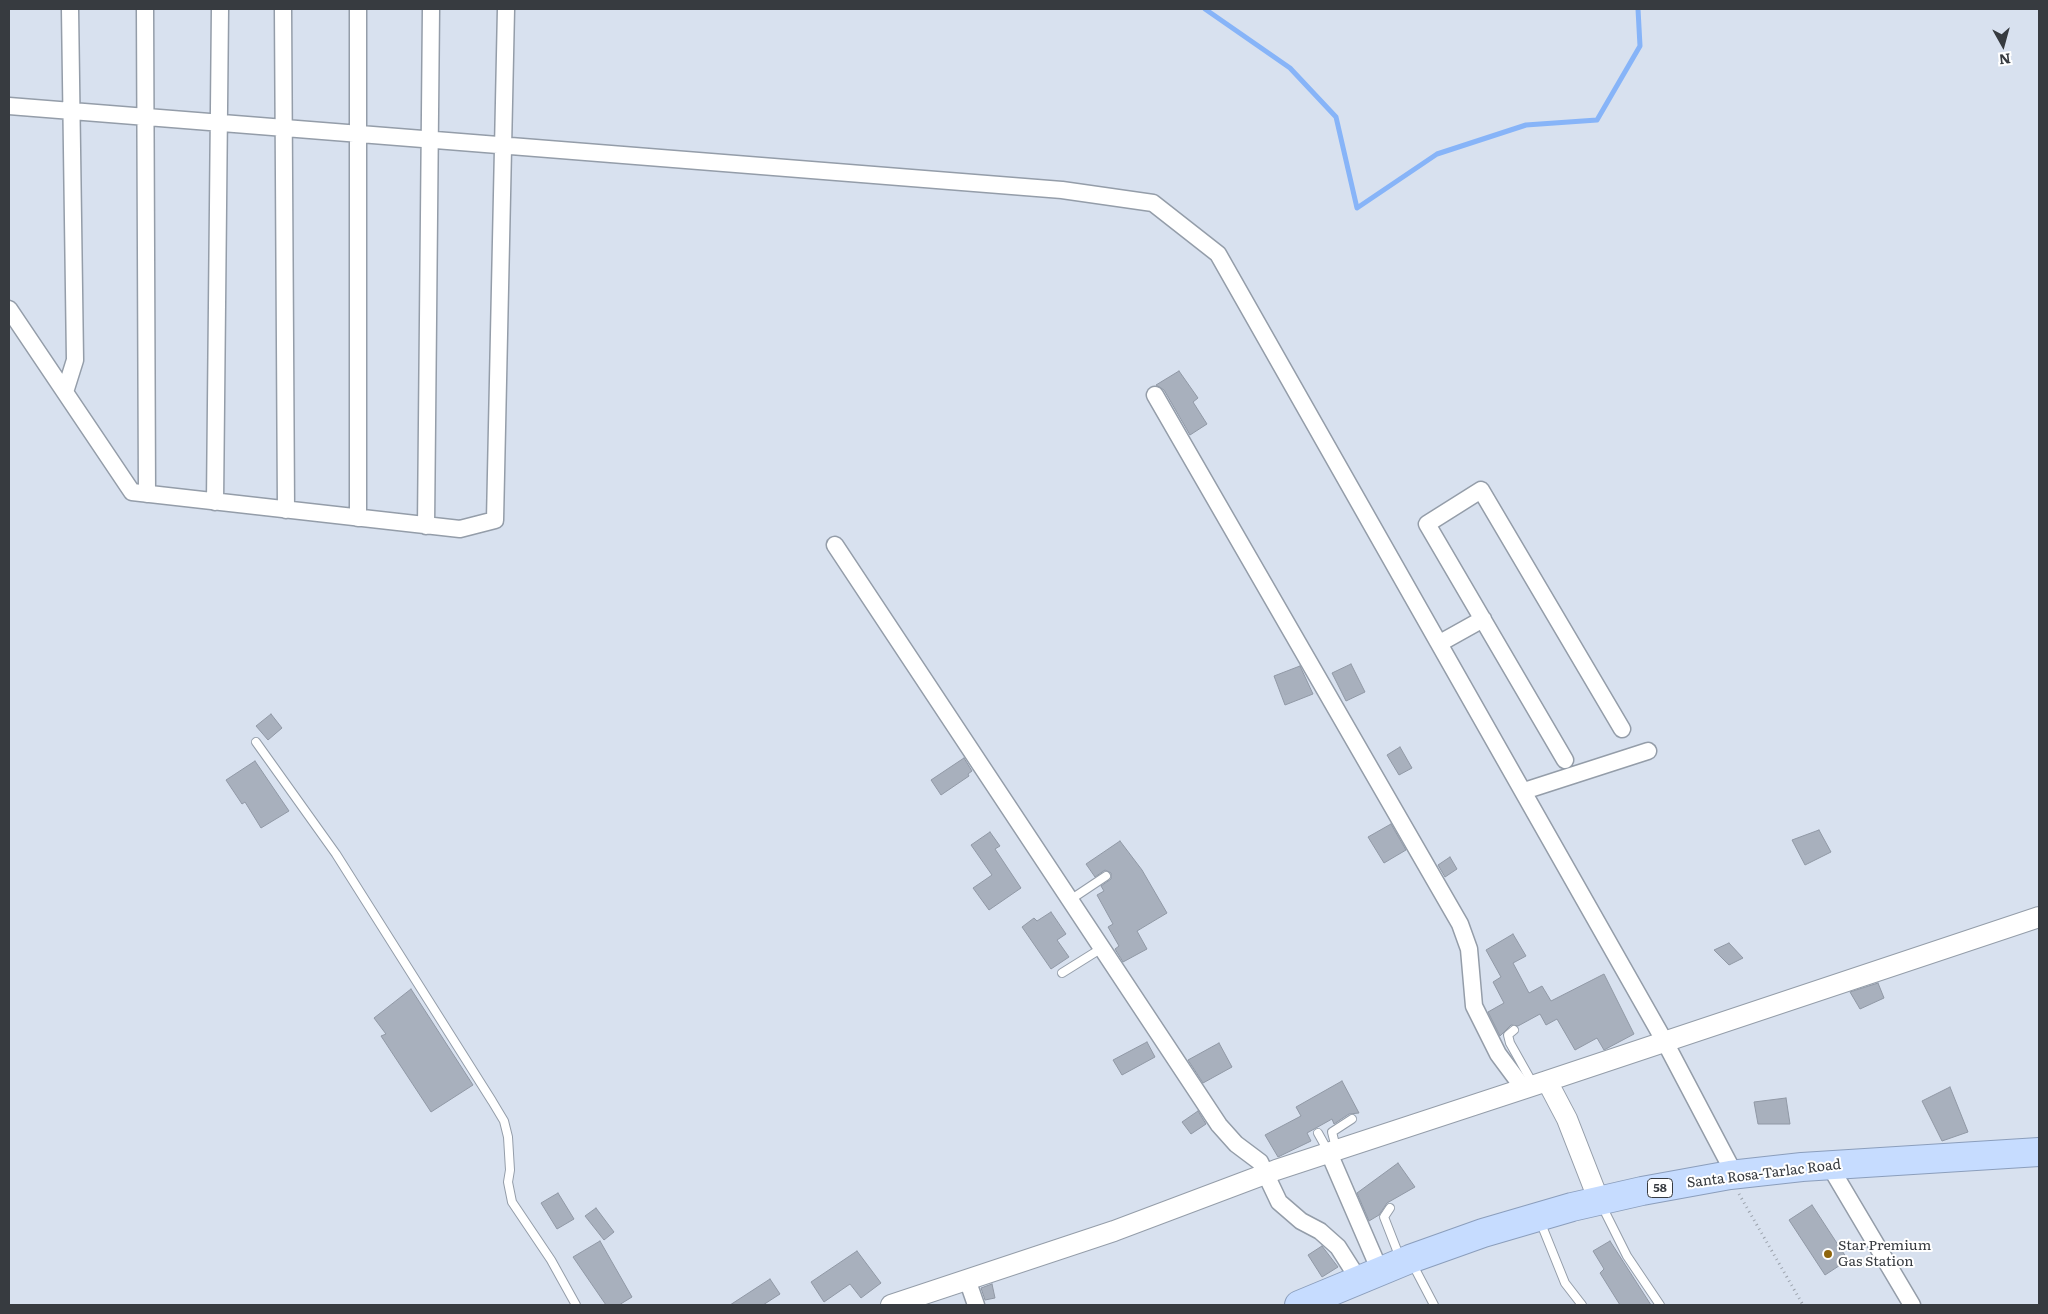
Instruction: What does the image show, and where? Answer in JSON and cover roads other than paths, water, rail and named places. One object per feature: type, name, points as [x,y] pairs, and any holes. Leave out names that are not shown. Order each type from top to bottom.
[{"type":"highway","name":"Santa Rosa-Tarlac Road","points":[[1307,1304],[1388,1268],[1483,1233],[1538,1216],[1642,1191],[1732,1175],[1829,1165],[2039,1152]]},
{"type":"street","points":[[65,392],[75,360],[70,9]]},
{"type":"street","points":[[145,9],[147,494]]},
{"type":"street","points":[[215,502],[220,9]]},
{"type":"street","points":[[283,9],[286,510]]},
{"type":"street","points":[[358,9],[358,518]]},
{"type":"street","points":[[426,526],[430,9]]},
{"type":"street","points":[[9,309],[132,492],[460,529],[495,520],[506,9]]},
{"type":"street","points":[[9,106],[1062,190],[1153,203],[1218,254],[1665,1042],[1732,1175]]},
{"type":"street","points":[[1155,394],[1460,924],[1468,949],[1474,1006],[1498,1054],[1535,1085],[1566,1119],[1599,1201]]},
{"type":"street","points":[[1565,760],[1427,524],[1482,490],[1622,729]]},
{"type":"street","points":[[835,545],[1219,1125],[1236,1144],[1260,1162],[1278,1202],[1301,1221],[1320,1231],[1338,1246],[1388,1268]]},
{"type":"street","points":[[1440,643],[1483,619]]},
{"type":"street","points":[[1524,791],[1648,751]]},
{"type":"street","points":[[891,1305],[1114,1231],[1265,1174],[2039,917]]},
{"type":"street","points":[[1333,1152],[1388,1268]]},
{"type":"street","points":[[1829,1165],[1912,1305]]},
{"type":"street","points":[[967,1279],[976,1305]]},
{"type":"lane","points":[[256,742],[336,854],[504,1121],[508,1137],[510,1161],[508,1182],[512,1202],[551,1260],[576,1305]]},
{"type":"lane","points":[[1070,900],[1106,876]]},
{"type":"lane","points":[[1062,972],[1102,948]]},
{"type":"lane","points":[[1514,1030],[1508,1035],[1510,1043],[1535,1085]]},
{"type":"lane","points":[[1333,1152],[1332,1132],[1352,1119]]},
{"type":"lane","points":[[1318,1133],[1333,1152]]},
{"type":"lane","points":[[1599,1201],[1626,1256],[1660,1305]]},
{"type":"lane","points":[[1390,1208],[1384,1217],[1388,1268],[1434,1305]]},
{"type":"lane","points":[[1538,1216],[1566,1283],[1582,1305]]},
{"type":"waterway","points":[[1205,9],[1290,68],[1336,117],[1357,208],[1437,154],[1526,125],[1597,120],[1640,46],[1638,9]]},
{"type":"place","name":"Star Premium Gas Station","points":[[1828,1254]]}]
